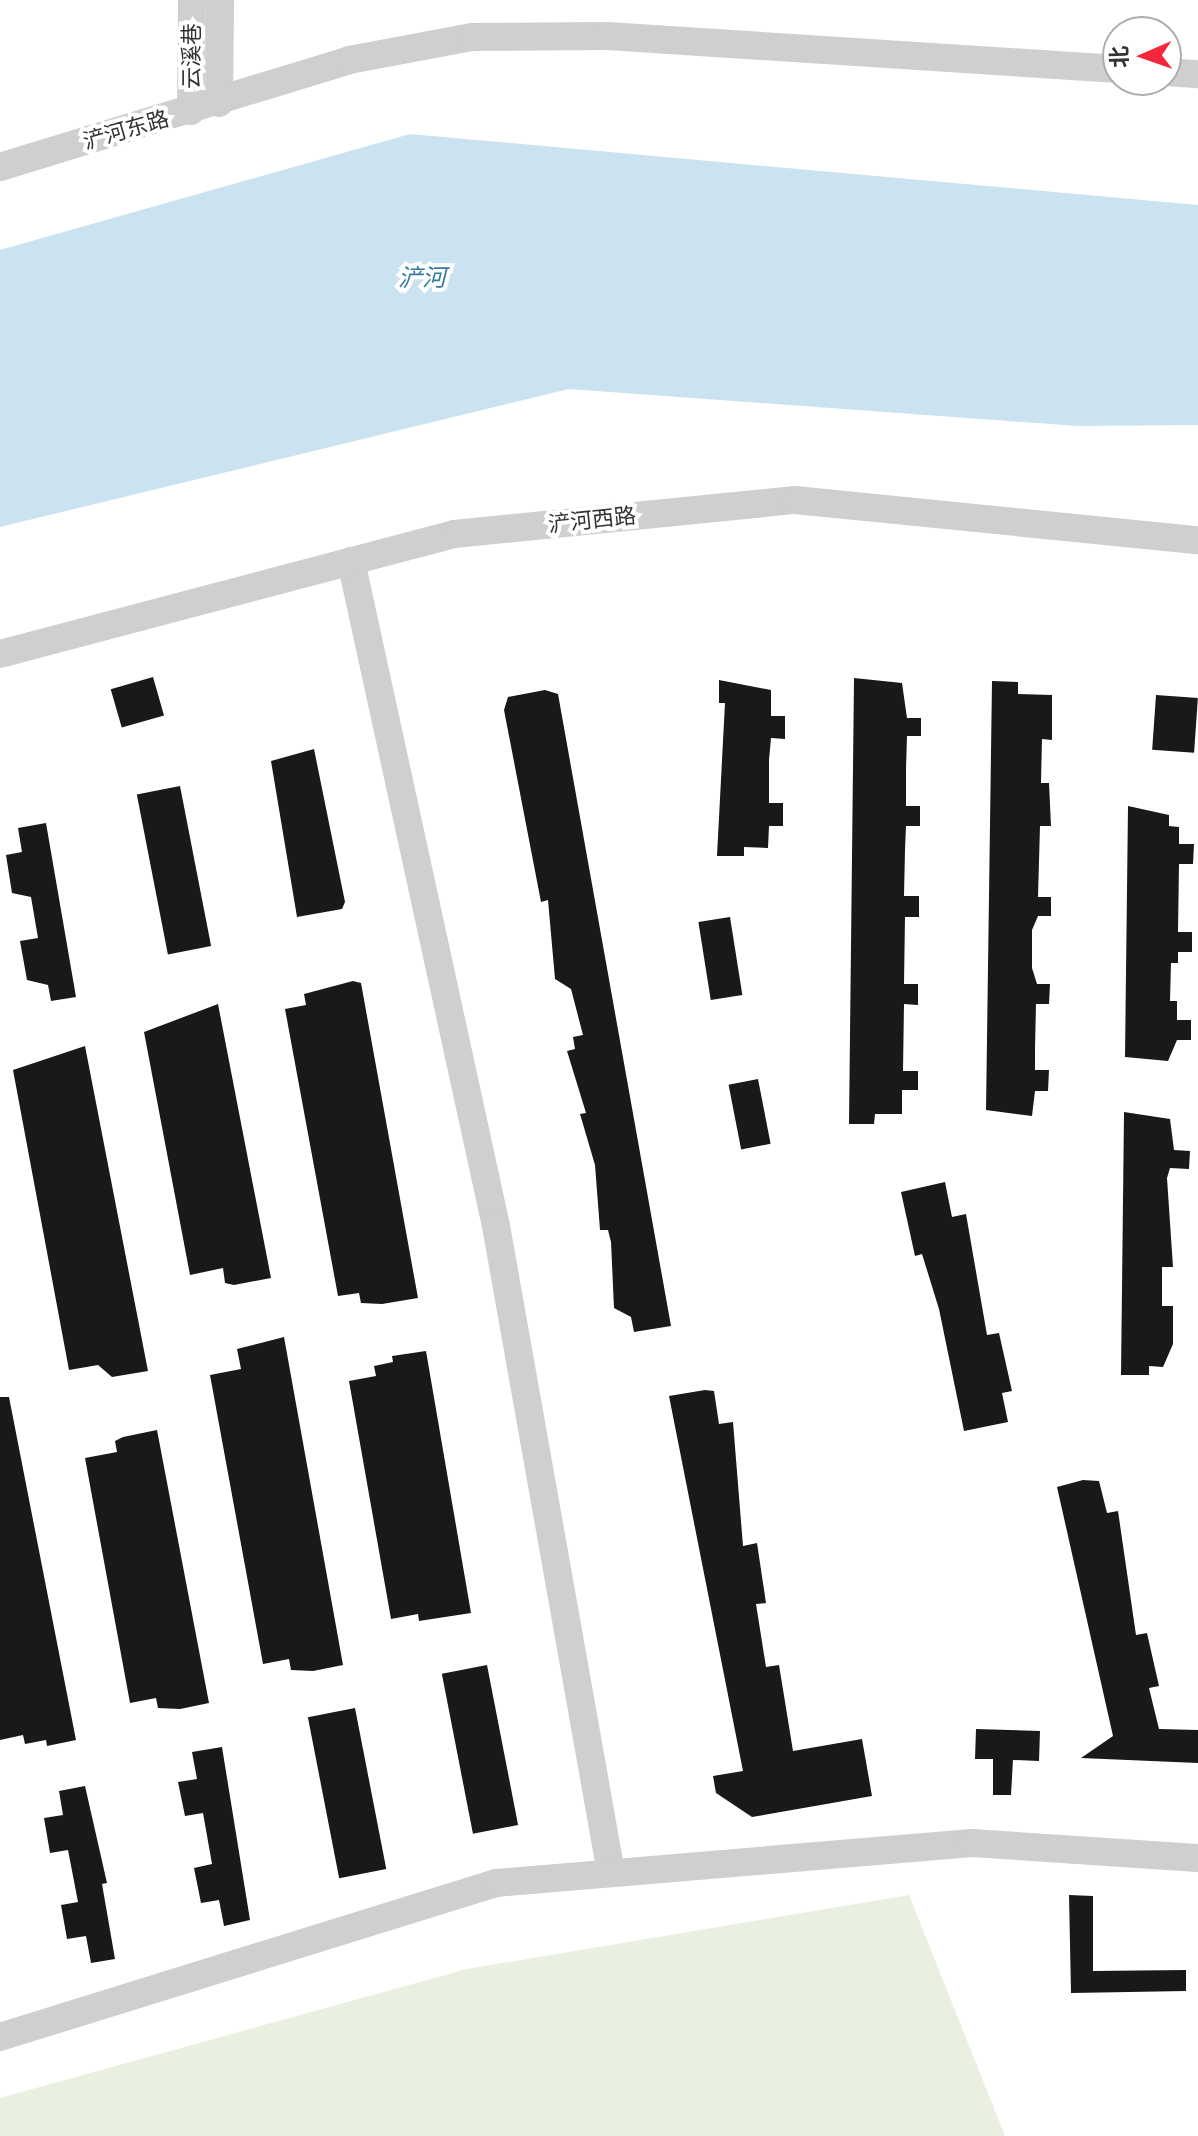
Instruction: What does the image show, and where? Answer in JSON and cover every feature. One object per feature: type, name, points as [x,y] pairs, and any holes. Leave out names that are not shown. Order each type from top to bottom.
[{"type":"street","name":"云溪巷","points":[[191,111],[192,0]]},
{"type":"street","name":"云溪巷","points":[[219,103],[220,0]]},
{"type":"street","points":[[191,111],[349,60],[472,37],[607,36],[1102,68]]},
{"type":"street","name":"浐河东路","points":[[0,167],[191,111]]},
{"type":"street","name":"浐河东路","points":[[0,184],[155,137],[191,111]]},
{"type":"street","name":"浐河西路","points":[[0,654],[454,534],[795,500],[1198,540]]},
{"type":"street","points":[[351,561],[496,1226],[611,1873]]},
{"type":"street","points":[[0,2037],[496,1883],[972,1843],[1198,1858]]},
{"type":"green space","points":[[909,1895],[1005,2136],[0,2136],[0,2098],[467,1969]]},
{"type":"water","name":"浐河","points":[[410,134],[1198,205],[1198,425],[1078,426],[569,389],[0,527],[0,250]]},
{"type":"building","points":[[153,677],[164,715],[122,728],[111,689]]},
{"type":"building","points":[[854,678],[902,683],[907,718],[921,718],[921,736],[907,736],[906,806],[920,806],[920,826],[906,826],[904,896],[919,896],[919,917],[905,917],[904,984],[918,984],[918,1005],[904,1004],[903,1071],[918,1071],[918,1090],[902,1090],[902,1114],[875,1114],[874,1124],[849,1124]]},
{"type":"building","points":[[719,680],[771,690],[771,716],[785,716],[785,739],[771,738],[769,760],[769,803],[783,803],[783,826],[769,826],[768,848],[744,847],[744,856],[717,856],[725,703],[719,703]]},
{"type":"building","points":[[992,681],[1018,682],[1018,694],[1052,695],[1052,740],[1042,739],[1041,783],[1049,783],[1051,826],[1040,826],[1038,897],[1051,897],[1051,916],[1038,916],[1032,930],[1032,968],[1037,984],[1050,984],[1049,1004],[1036,1004],[1035,1070],[1049,1070],[1048,1091],[1035,1091],[1032,1116],[986,1110]]},
{"type":"building","points":[[545,690],[558,694],[671,1326],[634,1332],[631,1317],[614,1308],[611,1242],[608,1230],[600,1230],[595,1165],[580,1114],[586,1113],[567,1051],[575,1049],[573,1037],[583,1035],[571,989],[555,979],[548,900],[541,902],[504,710],[508,697]]},
{"type":"building","points":[[1156,695],[1198,698],[1194,753],[1152,750]]},
{"type":"building","points":[[314,749],[345,902],[342,909],[297,917],[271,761]]},
{"type":"building","points":[[180,786],[211,946],[168,954],[137,794]]},
{"type":"building","points":[[1128,806],[1169,815],[1169,826],[1179,827],[1179,844],[1194,844],[1193,864],[1179,864],[1178,932],[1192,932],[1192,952],[1178,952],[1178,963],[1171,963],[1170,1001],[1177,1001],[1177,1020],[1191,1020],[1191,1040],[1177,1040],[1168,1061],[1125,1057]]},
{"type":"building","points":[[46,823],[76,997],[51,1001],[48,985],[27,980],[20,941],[38,938],[31,897],[12,893],[6,855],[22,852],[18,828]]},
{"type":"building","points":[[730,917],[742,995],[711,1000],[698,922]]},
{"type":"building","points":[[353,981],[361,983],[418,1298],[382,1304],[361,1303],[359,1293],[338,1296],[285,1009],[306,1005],[304,994]]},
{"type":"building","points":[[218,1004],[271,1278],[234,1285],[225,1283],[223,1268],[190,1275],[144,1032]]},
{"type":"building","points":[[85,1046],[148,1371],[112,1377],[98,1365],[69,1370],[13,1070]]},
{"type":"building","points":[[758,1079],[771,1144],[741,1150],[729,1085]]},
{"type":"building","points":[[1124,1112],[1170,1119],[1174,1150],[1190,1151],[1189,1169],[1170,1168],[1167,1178],[1173,1267],[1162,1267],[1162,1306],[1173,1306],[1173,1344],[1163,1367],[1149,1366],[1149,1375],[1121,1375]]},
{"type":"building","points":[[945,1182],[952,1217],[966,1214],[987,1335],[999,1333],[1012,1391],[1002,1393],[1008,1422],[964,1431],[939,1309],[922,1254],[915,1256],[901,1192]]},
{"type":"building","points":[[284,1337],[343,1665],[313,1671],[291,1670],[289,1659],[263,1664],[210,1375],[241,1369],[237,1349]]},
{"type":"building","points":[[426,1351],[471,1613],[419,1621],[418,1614],[391,1619],[349,1381],[376,1376],[374,1366],[393,1362],[392,1356]]},
{"type":"building","points":[[714,1391],[719,1424],[733,1422],[743,1546],[757,1543],[766,1603],[756,1604],[766,1667],[779,1665],[793,1751],[862,1739],[872,1796],[752,1817],[716,1793],[713,1776],[743,1771],[669,1396]]},
{"type":"building","points":[[0,1397],[9,1397],[76,1740],[47,1746],[46,1740],[25,1744],[23,1735],[0,1740]]},
{"type":"building","points":[[157,1430],[209,1703],[180,1709],[158,1708],[156,1698],[130,1703],[85,1458],[117,1452],[115,1441]]},
{"type":"building","points":[[1083,1480],[1099,1481],[1107,1513],[1118,1511],[1136,1635],[1147,1633],[1159,1686],[1149,1688],[1159,1729],[1198,1730],[1198,1763],[1081,1758],[1113,1736],[1057,1487]]},
{"type":"building","points":[[487,1665],[518,1825],[473,1834],[442,1674]]},
{"type":"building","points":[[355,1708],[386,1869],[339,1878],[308,1717]]},
{"type":"building","points":[[976,1729],[1040,1731],[1039,1761],[1013,1760],[1011,1795],[993,1795],[993,1759],[975,1759]]},
{"type":"building","points":[[222,1747],[250,1920],[224,1926],[219,1900],[201,1903],[194,1868],[212,1864],[203,1813],[185,1816],[178,1782],[197,1779],[192,1752]]},
{"type":"building","points":[[85,1786],[107,1883],[102,1884],[115,1959],[91,1963],[86,1936],[67,1939],[61,1905],[78,1902],[68,1850],[50,1853],[44,1818],[63,1815],[59,1791]]},
{"type":"building","points":[[1069,1895],[1093,1896],[1093,1971],[1186,1970],[1186,1991],[1071,1993]]}]
